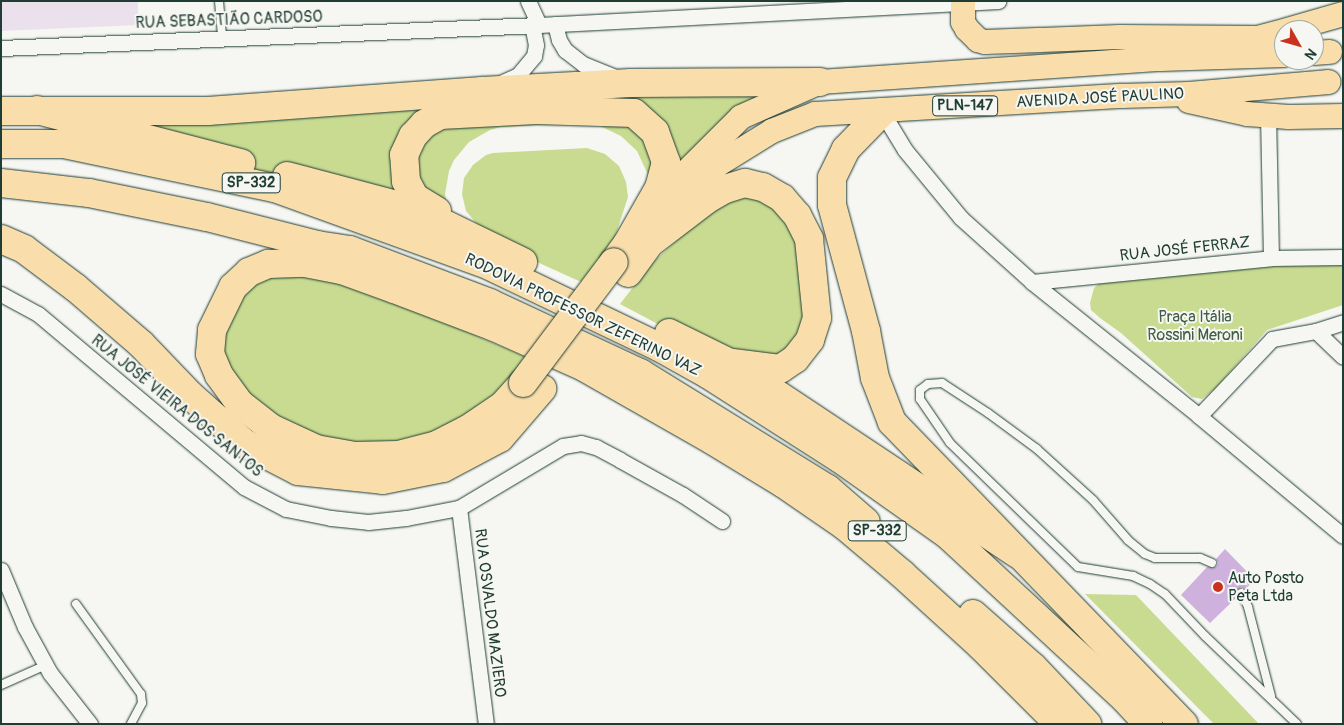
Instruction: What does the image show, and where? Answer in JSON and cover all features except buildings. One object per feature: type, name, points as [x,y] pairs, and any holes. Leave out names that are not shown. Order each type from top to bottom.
[{"type":"highway","points":[[1,111],[208,111],[482,91],[631,83],[820,82]]},
{"type":"highway","points":[[37,110],[416,210],[730,363],[1017,554]]},
{"type":"highway","points":[[1,239],[24,250],[76,288],[141,344],[190,395],[244,443],[298,471],[383,480],[444,468],[500,438],[533,386],[630,255],[659,188],[666,162],[655,132],[634,113],[536,110],[440,115],[424,124],[413,136],[404,155],[406,181],[415,198],[475,234],[484,242]]},
{"type":"highway","points":[[882,112],[846,149],[832,178],[832,205],[866,331],[875,378],[892,422],[1017,554],[1184,724]]},
{"type":"highway","name":"RODOVIA PROFESSOR ZEFERINO VAZ","points":[[1,144],[64,144],[275,188],[490,266],[658,347],[708,375],[839,458],[948,535],[1125,699],[1148,724]]},
{"type":"highway","name":"RODOVIA PROFESSOR ZEFERINO VAZ","points":[[1,183],[89,193],[207,217],[316,245],[350,250],[490,303],[640,373],[828,489],[1033,667],[1087,724]]},
{"type":"highway","points":[[630,255],[706,200],[725,189],[745,183],[763,187],[782,198],[797,215],[809,239],[817,318],[810,340],[794,359],[780,369],[730,363]]},
{"type":"highway","points":[[533,386],[468,429],[437,445],[398,455],[355,456],[316,449],[271,428],[240,404],[219,375],[210,354],[212,330],[233,287],[249,272],[268,264],[305,263],[342,270],[394,289],[494,327],[584,367],[720,445],[784,484],[845,526],[902,574],[980,645],[1059,724]]},
{"type":"main road","points":[[963,2],[963,22],[978,40],[985,42],[1120,37],[1258,38]]},
{"type":"main road","points":[[1321,20],[1343,14]]},
{"type":"main road","points":[[1160,59],[1274,33]]},
{"type":"main road","name":"AVENIDA JOSÉ PAULINO","points":[[630,255],[682,176],[741,116],[820,82],[1160,59],[1274,55]]},
{"type":"main road","name":"AVENIDA JOSÉ PAULINO","points":[[630,255],[717,165],[772,131],[815,114],[882,112],[1158,95],[1328,82]]},
{"type":"main road","points":[[1158,95],[1247,114],[1289,118],[1343,116]]},
{"type":"street","points":[[482,91],[518,75],[527,67],[534,56],[536,45],[535,25],[528,1]]},
{"type":"street","name":"RUA SEBASTIÃO CARDOSO","points":[[1,48],[535,25],[925,3],[998,1]]},
{"type":"street","points":[[555,24],[558,40],[565,50],[583,64],[631,83]]},
{"type":"street","points":[[882,112],[905,150],[960,218],[1032,282],[1199,416],[1343,536]]},
{"type":"street","points":[[1268,115],[1271,258]]},
{"type":"street","name":"RUA JOSÉ FERRAZ","points":[[1032,282],[1271,258],[1343,257]]},
{"type":"street","name":"RUA JOSÉ VIEIRA DOS SANTOS","points":[[1,294],[38,314],[244,487],[286,509],[331,518],[368,522],[406,518],[458,508],[564,446],[581,443],[596,447],[620,460],[683,495],[722,521]]},
{"type":"street","points":[[1199,416],[1272,339],[1316,331],[1343,322]]},
{"type":"street","points":[[1316,331],[1343,357]]},
{"type":"street","name":"RUA OSVALDO MAZIERO","points":[[458,508],[486,724]]},
{"type":"street","points":[[1,570],[25,627],[46,665],[90,724]]},
{"type":"lane","points":[[219,1],[222,37]]},
{"type":"lane","points":[[1212,563],[1200,558],[1155,558],[1145,554],[1128,540],[1092,500],[1037,449],[988,412],[942,383],[928,384],[920,390],[920,399],[950,443],[1078,567],[1132,576],[1150,584],[1165,594],[1205,636],[1272,698],[1297,724]]},
{"type":"lane","points":[[1241,593],[1248,608],[1272,698]]},
{"type":"lane","points":[[76,604],[141,694],[142,703],[131,724]]},
{"type":"lane","points":[[1,685],[46,665]]},
{"type":"shaded area","points":[[1,1],[138,1],[138,25],[1,31]]},
{"type":"green space","points":[[778,89],[691,158],[651,181],[637,151],[621,136],[600,126],[562,124],[501,127],[490,130],[469,142],[454,160],[449,171],[445,194],[449,216],[53,131],[59,124],[259,116]]},
{"type":"green space","points":[[587,148],[605,154],[619,166],[626,182],[628,197],[613,243],[581,282],[491,241],[466,211],[462,194],[464,178],[473,165],[486,155],[493,153]]},
{"type":"green space","points":[[744,197],[764,200],[794,225],[806,318],[791,347],[773,359],[724,359],[620,304],[651,264],[715,205]]},
{"type":"green space","name":"Praça Itália Rossini Meroni","points":[[1343,262],[1343,305],[1267,330],[1216,388],[1202,399],[1192,397],[1121,333],[1091,310],[1090,303],[1094,288],[1099,283],[1111,280],[1283,264]]},
{"type":"green space","points":[[297,267],[399,302],[528,358],[491,404],[421,442],[340,445],[271,417],[227,371],[223,359],[225,321],[253,282]]},
{"type":"green space","points":[[1085,594],[1136,595],[1259,724],[1214,724]]},
{"type":"place","name":"Auto Posto Peta Ltda","points":[[1218,587]]}]
